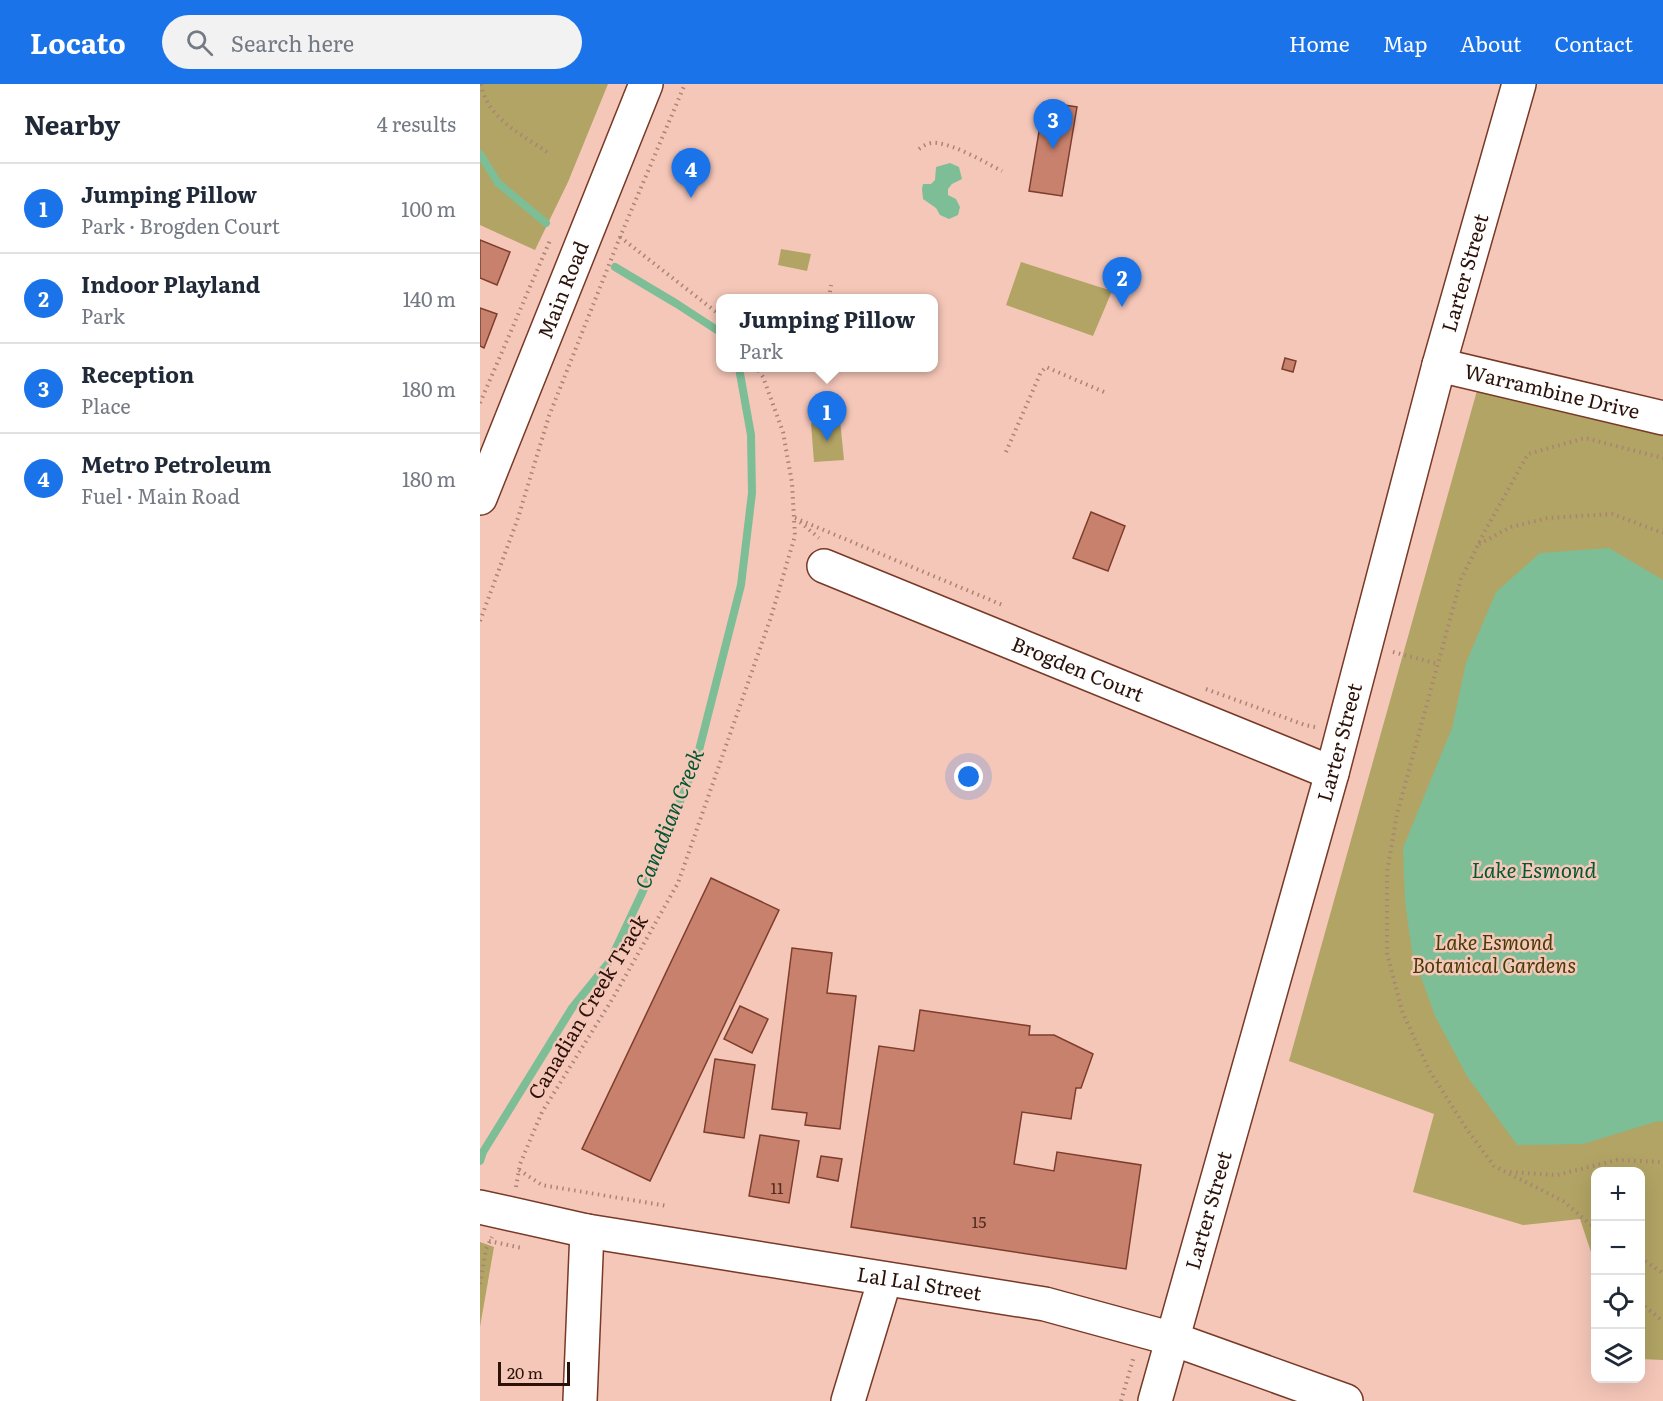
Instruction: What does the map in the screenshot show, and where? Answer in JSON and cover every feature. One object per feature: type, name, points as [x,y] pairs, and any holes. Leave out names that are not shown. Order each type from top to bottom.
[{"type":"street","name":"Main Road","points":[[480,498],[490,443],[646,84]]},
{"type":"street","name":"Larter Street","points":[[1159,1387],[1332,772],[1439,365],[1520,84]]},
{"type":"street","name":"Warrambine Drive","points":[[1439,365],[1663,418]]},
{"type":"street","name":"Brogden Court","points":[[824,566],[1332,772]]},
{"type":"street","name":"Lal Lal Street","points":[[489,1209],[587,1232],[1045,1304],[1173,1339],[1347,1401]]},
{"type":"street","points":[[580,1401],[587,1232]]},
{"type":"street","points":[[848,1401],[885,1279]]},
{"type":"path","points":[[481,84],[483,95],[493,113],[550,154]]},
{"type":"path","points":[[480,621],[518,518],[549,416],[620,237],[685,84]]},
{"type":"path","points":[[919,149],[925,144],[940,144],[963,151],[1002,171]]},
{"type":"path","points":[[480,403],[554,231]]},
{"type":"path","points":[[615,231],[716,312]]},
{"type":"path","points":[[830,294],[831,285]]},
{"type":"path","points":[[1006,452],[1041,372],[1046,367],[1104,392]]},
{"type":"path","name":"Canadian Creek Track","points":[[480,1284],[489,1209],[515,1191],[519,1170],[542,1112],[613,998],[678,883],[771,617],[795,536],[795,518],[792,483],[783,432],[760,372]]},
{"type":"path","points":[[1591,1225],[1563,1201],[1494,1166],[1466,1128],[1429,1070],[1402,1011],[1387,953],[1387,872],[1397,814],[1461,579],[1528,454],[1585,438],[1663,458]]},
{"type":"path","points":[[1478,545],[1511,527],[1548,518],[1612,514],[1663,533]]},
{"type":"path","points":[[795,518],[1007,607]]},
{"type":"path","points":[[1366,644],[1438,664]]},
{"type":"path","points":[[1204,688],[1305,725],[1342,732]]},
{"type":"path","points":[[1506,1172],[1557,1175],[1617,1160],[1663,1162]]},
{"type":"path","points":[[519,1170],[542,1185],[667,1206]]},
{"type":"path","points":[[1645,1261],[1663,1273]]},
{"type":"path","points":[[1645,1306],[1663,1321]]},
{"type":"path","points":[[1122,1401],[1142,1330]]},
{"type":"path","points":[[1123,1357],[1133,1360],[1159,1387]]},
{"type":"green space","points":[[480,84],[608,84],[568,182],[535,250],[480,225]]},
{"type":"green space","points":[[781,249],[811,254],[807,271],[778,265]]},
{"type":"green space","points":[[1021,262],[1112,291],[1093,336],[1006,305]]},
{"type":"green space","name":"Lake Esmond Botanical Gardens","points":[[1478,387],[1663,430],[1663,1360],[1645,1359],[1645,1167],[1591,1167],[1591,1252],[1580,1219],[1523,1225],[1413,1192],[1434,1114],[1289,1061]]},
{"type":"green space","points":[[840,420],[844,460],[814,462],[811,423]]},
{"type":"green space","points":[[480,1242],[494,1247],[480,1327]]},
{"type":"water","points":[[950,163],[959,167],[962,179],[948,189],[948,195],[956,199],[960,207],[958,215],[949,219],[940,215],[936,208],[923,199],[922,189],[923,184],[931,184],[935,180],[936,167]]},
{"type":"water","name":"Lake Esmond","points":[[1609,548],[1663,580],[1663,1122],[1658,1121],[1583,1144],[1517,1145],[1467,1076],[1435,1016],[1412,952],[1405,901],[1403,848],[1452,728],[1466,663],[1496,592],[1540,553]]},
{"type":"building","points":[[1044,102],[1077,107],[1062,196],[1029,191]]},
{"type":"building","points":[[480,240],[510,252],[497,285],[480,278]]},
{"type":"building","points":[[480,308],[497,314],[484,348],[480,346]]},
{"type":"building","points":[[1285,358],[1296,361],[1293,372],[1282,369]]},
{"type":"building","points":[[1091,512],[1125,526],[1108,571],[1073,558]]},
{"type":"building","points":[[711,878],[779,910],[650,1181],[582,1149]]},
{"type":"building","points":[[792,948],[832,953],[827,993],[856,996],[840,1129],[805,1125],[807,1113],[772,1109]]},
{"type":"building","points":[[740,1006],[768,1019],[752,1053],[724,1039]]},
{"type":"building","points":[[920,1010],[1030,1026],[1029,1035],[1054,1035],[1093,1054],[1081,1088],[1076,1088],[1071,1119],[1022,1112],[1014,1164],[1054,1171],[1057,1152],[1141,1165],[1126,1269],[851,1227],[879,1046],[914,1051]]},
{"type":"building","points":[[715,1059],[755,1065],[744,1138],[704,1132]]},
{"type":"building","points":[[760,1135],[799,1141],[789,1203],[749,1196]]},
{"type":"building","points":[[821,1156],[842,1159],[838,1181],[817,1177]]},
{"type":"waterway","name":"Canadian Creek","points":[[480,154],[498,183],[546,223]]},
{"type":"waterway","name":"Canadian Creek","points":[[615,267],[716,329]]},
{"type":"waterway","name":"Canadian Creek","points":[[480,1161],[483,1152],[572,1008],[610,961],[650,876],[696,762],[741,585],[752,493],[751,435],[740,372]]},
{"type":"place","name":"Reception","points":[[1053,149]]},
{"type":"place","name":"Metro Petroleum","points":[[691,198]]},
{"type":"place","name":"Indoor Playland","points":[[1122,307]]},
{"type":"place","name":"Jumping Pillow","points":[[827,441]]}]
